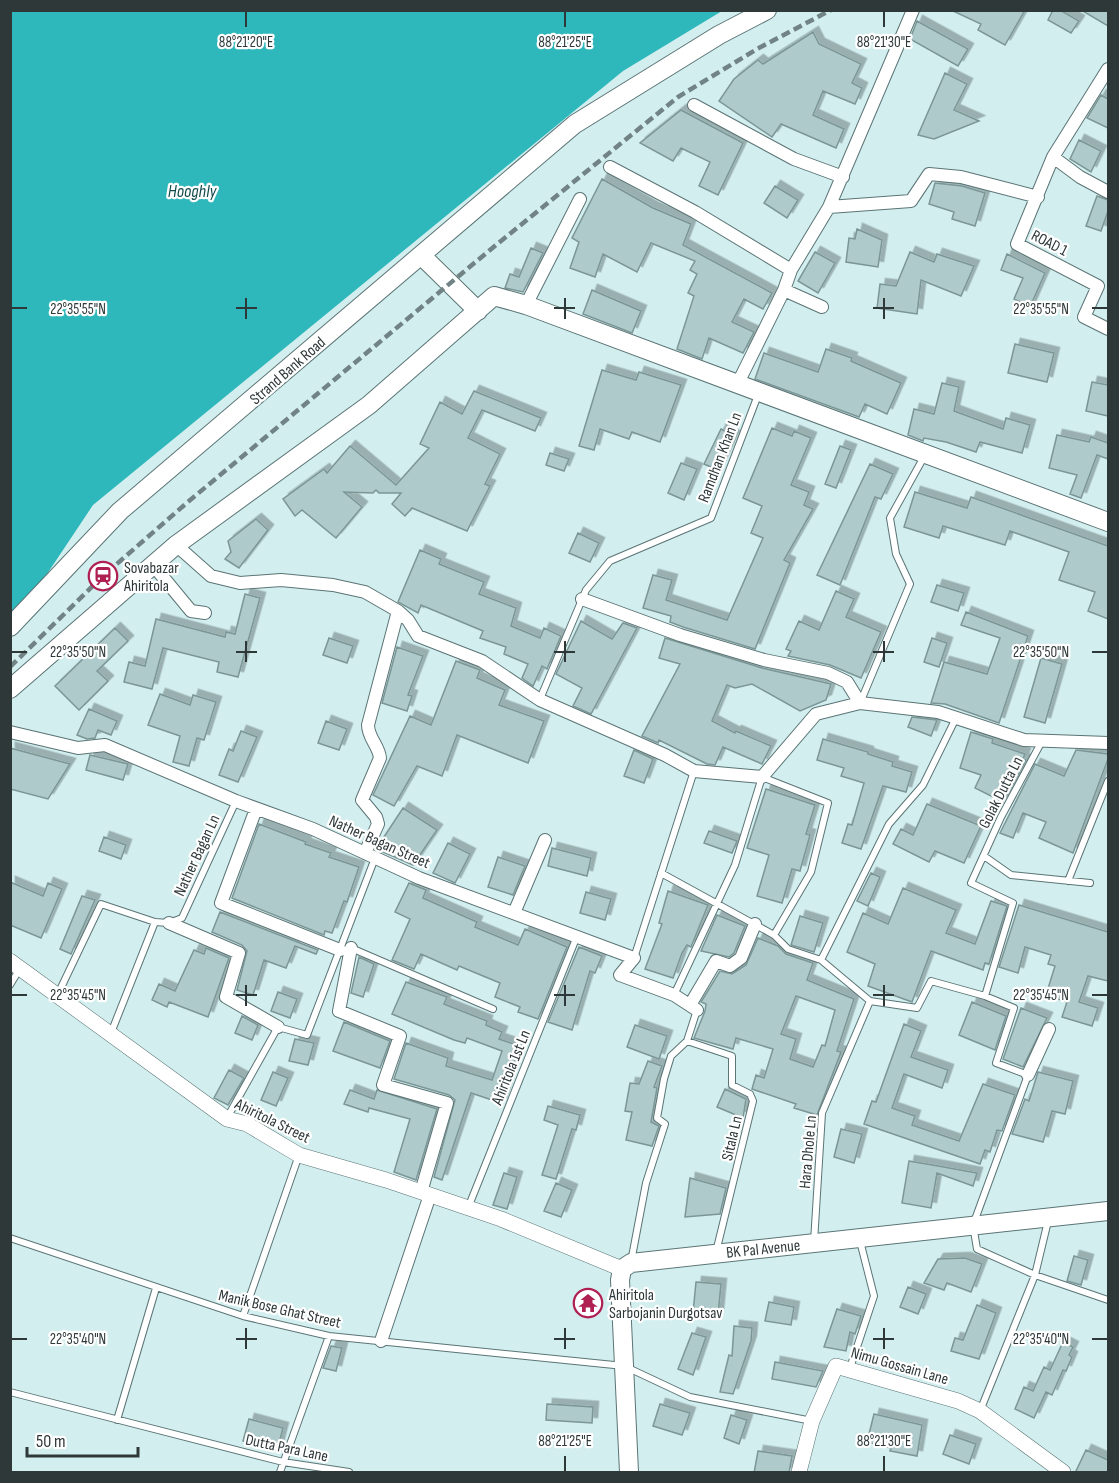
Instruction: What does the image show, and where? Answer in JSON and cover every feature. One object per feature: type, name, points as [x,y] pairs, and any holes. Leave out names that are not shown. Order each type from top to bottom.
[{"type":"main road","name":"Strand Bank Road","points":[[10,627],[120,511],[575,124],[719,35],[767,10]]},
{"type":"main road","points":[[421,255],[478,310]]},
{"type":"main road","points":[[10,689],[176,545],[369,405],[494,296],[526,305],[737,386],[1108,522]]},
{"type":"main road","name":"BK Pal Avenue","points":[[627,1266],[814,1242],[1108,1211]]},
{"type":"main road","points":[[627,1266],[620,1280],[631,1471]]},
{"type":"street","points":[[737,386],[784,290],[791,270],[829,207],[913,10]]},
{"type":"street","name":"ROAD 1","points":[[1108,69],[1053,157],[1017,244],[1098,286],[1084,318],[1108,328]]},
{"type":"street","points":[[694,105],[794,159],[843,177]]},
{"type":"street","points":[[1053,157],[1080,177],[1108,192]]},
{"type":"street","points":[[610,167],[695,212],[791,270]]},
{"type":"street","points":[[829,207],[911,201],[929,174],[961,177],[1038,197]]},
{"type":"street","points":[[526,305],[580,199]]},
{"type":"street","points":[[784,290],[822,307]]},
{"type":"street","points":[[176,545],[211,576],[240,583],[281,580],[333,585],[365,592],[398,610],[408,620],[418,636],[482,661],[540,700],[664,755],[694,771],[762,777],[816,714],[860,703],[938,712],[1024,740],[1108,743]]},
{"type":"street","points":[[153,565],[191,612],[205,613]]},
{"type":"street","points":[[582,599],[680,635],[764,660],[828,673],[847,682],[860,703]]},
{"type":"street","points":[[370,856],[378,824],[362,800],[380,758],[368,733],[368,724],[398,610]]},
{"type":"street","name":"Nather Bagan Street","points":[[10,732],[78,748],[105,745],[236,801],[313,829],[419,878],[634,958]]},
{"type":"street","points":[[256,809],[221,903],[344,947],[339,1011],[400,1036],[384,1085],[447,1103],[425,1193],[381,1341]]},
{"type":"street","points":[[514,913],[545,840]]},
{"type":"street","points":[[169,923],[239,954],[226,997],[278,1027]]},
{"type":"street","points":[[634,958],[620,975],[674,995],[694,1008],[716,961],[730,966],[741,958],[755,924]]},
{"type":"street","name":"Ahiritola Street","points":[[16,964],[227,1119],[247,1124],[299,1155],[425,1193],[627,1266]]},
{"type":"street","points":[[1028,1075],[1049,1029]]},
{"type":"street","name":"Nimu Gossain Lane","points":[[812,1421],[836,1366],[850,1368],[958,1401],[981,1411],[1063,1473]]},
{"type":"street","points":[[799,1473],[812,1421]]},
{"type":"lane","name":"Ramdhan Khan Ln","points":[[540,700],[586,590],[610,561],[711,518],[759,393]]},
{"type":"lane","points":[[860,703],[910,584],[896,554],[890,518],[925,454]]},
{"type":"lane","points":[[821,960],[889,824],[923,785],[957,718]]},
{"type":"lane","name":"Golak Dutta Ln","points":[[985,996],[1013,903],[971,883],[1042,741]]},
{"type":"lane","points":[[634,958],[694,771]]},
{"type":"lane","points":[[674,995],[735,866],[762,777],[828,803],[811,872],[774,935]]},
{"type":"lane","points":[[1068,880],[1108,781]]},
{"type":"lane","name":"Nather Bagan Ln","points":[[169,923],[182,918],[236,801]]},
{"type":"lane","points":[[227,1119],[278,1027],[307,1035],[344,947],[370,856]]},
{"type":"lane","points":[[984,856],[1011,875],[1090,883]]},
{"type":"lane","points":[[661,873],[774,935],[788,949],[821,960],[870,1001],[917,1008],[931,981],[985,996],[1014,1008],[996,1063],[1028,1075],[973,1225],[977,1249],[1035,1275],[1108,1300]]},
{"type":"lane","points":[[58,994],[101,904],[155,922],[169,923]]},
{"type":"lane","points":[[111,1033],[155,922]]},
{"type":"lane","name":"Ahiritola 1st Ln","points":[[468,1208],[577,935]]},
{"type":"lane","points":[[344,947],[493,1009]]},
{"type":"lane","points":[[10,985],[16,964]]},
{"type":"lane","name":"Hara Dhole Ln","points":[[814,1242],[822,1113],[870,1001]]},
{"type":"lane","points":[[627,1266],[646,1183],[665,1124],[657,1118],[664,1079],[671,1056],[687,1041],[694,1008]]},
{"type":"lane","name":"Sitala Ln","points":[[687,1041],[732,1056],[732,1085],[750,1094],[753,1101],[717,1248]]},
{"type":"lane","points":[[243,1316],[299,1155]]},
{"type":"lane","points":[[981,1411],[1035,1275],[1049,1217]]},
{"type":"lane","points":[[850,1368],[874,1296],[860,1238]]},
{"type":"lane","name":"Manik Bose Ghat Street","points":[[10,1239],[243,1316],[329,1336],[624,1366],[690,1397],[812,1421]]},
{"type":"lane","points":[[117,1420],[156,1288]]},
{"type":"lane","points":[[280,1473],[329,1336]]},
{"type":"lane","name":"Dutta Para Lane","points":[[10,1392],[283,1462],[349,1473]]},
{"type":"water","name":"Hooghly","points":[[11,11],[722,11],[623,71],[93,505],[39,586],[11,614]]},
{"type":"building","points":[[951,10],[1025,10],[1005,45],[978,30],[981,24]]},
{"type":"building","points":[[1053,10],[1060,10],[1079,21],[1071,33],[1048,20]]},
{"type":"building","points":[[1081,10],[1108,10],[1108,26]]},
{"type":"building","points":[[917,21],[968,49],[958,66],[910,39]]},
{"type":"building","points":[[813,32],[819,44],[861,64],[852,83],[862,88],[855,104],[823,91],[813,115],[844,129],[836,148],[781,124],[772,137],[719,101],[734,79],[758,60],[763,64]]},
{"type":"building","points":[[945,73],[967,84],[954,110],[979,121],[934,139],[918,135]]},
{"type":"building","points":[[1101,95],[1108,99],[1108,128],[1087,118]]},
{"type":"building","points":[[681,110],[743,143],[718,195],[699,186],[710,162],[681,148],[673,161],[640,143]]},
{"type":"building","points":[[1079,140],[1101,151],[1091,172],[1070,159]]},
{"type":"building","points":[[602,179],[653,208],[691,224],[683,245],[772,293],[763,309],[744,299],[732,322],[754,332],[743,353],[709,338],[702,359],[677,349],[694,296],[688,293],[697,274],[690,270],[695,261],[651,243],[637,272],[603,254],[595,277],[570,268],[579,242],[572,238]]},
{"type":"building","points":[[935,183],[962,186],[985,193],[975,226],[952,219],[954,212],[929,204]]},
{"type":"building","points":[[775,186],[798,200],[787,218],[764,203]]},
{"type":"building","points":[[1097,196],[1108,200],[1108,211],[1101,231],[1086,226]]},
{"type":"building","points":[[857,229],[882,240],[878,267],[846,262],[849,238],[855,239]]},
{"type":"building","points":[[531,248],[543,253],[523,292],[505,288],[510,274],[519,277]]},
{"type":"building","points":[[815,252],[835,263],[818,293],[798,281]]},
{"type":"building","points":[[910,252],[934,262],[937,254],[974,266],[961,296],[921,280],[917,314],[877,308],[880,284],[896,286]]},
{"type":"building","points":[[1007,254],[1045,273],[1030,307],[1014,299],[1023,278],[1001,270]]},
{"type":"building","points":[[592,290],[641,311],[632,333],[583,314]]},
{"type":"building","points":[[1015,344],[1054,353],[1047,382],[1008,373]]},
{"type":"building","points":[[826,349],[852,358],[851,361],[901,383],[887,414],[865,404],[859,417],[755,379],[764,353],[818,372]]},
{"type":"building","points":[[602,370],[636,380],[639,372],[681,385],[660,442],[632,432],[629,439],[600,429],[594,450],[579,446]]},
{"type":"building","points":[[1092,382],[1108,385],[1108,416],[1086,411]]},
{"type":"building","points":[[942,383],[959,387],[954,411],[1003,429],[1006,418],[1030,425],[1022,453],[980,442],[976,452],[946,442],[924,438],[923,441],[908,435],[914,409],[934,414]]},
{"type":"building","points":[[474,391],[541,418],[535,431],[482,410],[468,438],[500,454],[485,484],[490,486],[467,531],[412,508],[405,516],[392,504],[401,493],[379,493],[376,490],[373,493],[344,492],[362,507],[336,538],[302,510],[295,516],[283,499],[324,469],[327,473],[350,446],[396,485],[429,448],[420,444],[440,402],[462,414]]},
{"type":"building","points":[[772,428],[792,436],[794,431],[811,438],[791,485],[809,492],[804,505],[813,509],[784,560],[790,563],[755,649],[683,627],[670,622],[671,616],[643,608],[653,575],[672,580],[666,600],[727,620],[763,538],[751,533],[762,506],[743,498]]},
{"type":"building","points":[[721,429],[734,436],[718,470],[704,464]]},
{"type":"building","points":[[1057,435],[1089,442],[1091,437],[1108,443],[1108,459],[1097,455],[1081,498],[1070,494],[1077,475],[1049,468]]},
{"type":"building","points":[[840,446],[851,450],[836,488],[825,484]]},
{"type":"building","points":[[550,453],[569,459],[564,471],[546,465]]},
{"type":"building","points":[[681,463],[697,469],[684,500],[668,493]]},
{"type":"building","points":[[870,464],[893,474],[881,499],[875,497],[840,585],[817,575]]},
{"type":"building","points":[[915,492],[967,508],[971,497],[1108,546],[1108,619],[1088,611],[1095,592],[1059,580],[1069,552],[1010,531],[1005,545],[943,526],[939,538],[904,527]]},
{"type":"building","points":[[256,519],[268,530],[239,568],[225,559],[231,552],[228,541]]},
{"type":"building","points":[[578,533],[599,543],[590,562],[569,553]]},
{"type":"building","points":[[420,550],[441,559],[439,564],[484,582],[479,594],[516,608],[511,626],[540,638],[544,628],[561,636],[547,669],[542,666],[533,686],[522,678],[528,664],[504,654],[506,647],[480,638],[483,631],[421,605],[418,613],[398,602]]},
{"type":"building","points":[[937,585],[964,593],[958,611],[931,602]]},
{"type":"building","points":[[836,591],[854,599],[846,617],[881,632],[861,678],[830,665],[788,656],[791,651],[786,649],[799,621],[819,630]]},
{"type":"building","points":[[245,594],[260,598],[238,677],[217,672],[219,662],[163,648],[152,689],[124,682],[129,662],[145,666],[156,619],[225,637],[226,632],[235,634]]},
{"type":"building","points":[[966,612],[1028,636],[999,723],[945,704],[931,703],[944,662],[987,674],[1000,638],[961,625]]},
{"type":"building","points":[[581,621],[612,639],[623,623],[637,628],[591,714],[573,706],[582,688],[556,674]]},
{"type":"building","points":[[115,628],[128,641],[97,671],[108,681],[79,710],[55,686]]},
{"type":"building","points":[[329,638],[353,646],[347,663],[323,655]]},
{"type":"building","points":[[665,638],[762,668],[831,684],[826,700],[800,711],[752,684],[735,688],[727,685],[712,721],[735,733],[736,731],[771,746],[762,764],[723,747],[715,765],[707,764],[659,740],[658,743],[642,736],[680,664],[659,658]]},
{"type":"building","points":[[932,638],[947,643],[939,667],[924,662]]},
{"type":"building","points":[[397,647],[423,656],[408,695],[412,696],[407,711],[382,703]]},
{"type":"building","points":[[1041,658],[1062,664],[1045,723],[1024,717]]},
{"type":"building","points":[[456,661],[480,670],[477,678],[505,690],[499,705],[544,721],[528,763],[457,735],[442,776],[417,766],[394,806],[373,795],[410,716],[431,725]]},
{"type":"building","points":[[160,694],[190,705],[193,695],[216,702],[204,740],[197,738],[189,766],[173,762],[180,736],[148,725]]},
{"type":"building","points":[[89,709],[117,721],[111,735],[98,730],[95,738],[87,739],[77,735]]},
{"type":"building","points":[[912,717],[937,720],[931,736],[908,727]]},
{"type":"building","points":[[326,721],[347,729],[339,750],[318,743]]},
{"type":"building","points":[[241,731],[257,737],[238,782],[219,775],[229,749],[233,751]]},
{"type":"building","points":[[971,732],[993,739],[992,743],[1025,754],[1023,759],[1026,760],[1003,802],[975,788],[981,775],[960,768]]},
{"type":"building","points":[[823,739],[868,752],[868,754],[893,762],[892,766],[912,772],[906,792],[883,786],[861,849],[842,843],[848,824],[852,825],[864,783],[841,776],[844,768],[817,760]]},
{"type":"building","points":[[10,748],[70,764],[48,799],[10,789]]},
{"type":"building","points":[[634,750],[653,759],[644,783],[624,776]]},
{"type":"building","points":[[1076,750],[1108,754],[1108,759],[1073,853],[1039,838],[1046,822],[1023,813],[1013,838],[1000,833],[1035,764],[1064,776]]},
{"type":"building","points":[[90,755],[128,764],[123,780],[86,770]]},
{"type":"building","points":[[766,789],[815,805],[806,834],[810,835],[800,871],[792,869],[782,903],[757,896],[769,855],[747,848]]},
{"type":"building","points":[[927,804],[981,826],[964,863],[935,851],[929,862],[893,844],[901,829],[913,835]]},
{"type":"building","points":[[403,808],[437,830],[413,865],[376,849]]},
{"type":"building","points":[[259,824],[331,853],[329,857],[359,867],[347,902],[344,901],[332,933],[325,931],[324,935],[232,898]]},
{"type":"building","points":[[709,831],[737,841],[732,853],[704,843]]},
{"type":"building","points":[[104,837],[126,845],[121,859],[99,851]]},
{"type":"building","points":[[448,843],[470,854],[455,883],[433,873]]},
{"type":"building","points":[[552,848],[591,858],[587,876],[548,866]]},
{"type":"building","points":[[498,857],[525,866],[513,895],[488,887]]},
{"type":"building","points":[[871,873],[880,877],[868,906],[857,901]]},
{"type":"building","points":[[10,882],[43,896],[48,883],[62,889],[41,938],[10,925]]},
{"type":"building","points":[[409,883],[426,890],[423,898],[477,922],[475,927],[518,945],[525,929],[567,947],[538,1019],[518,1012],[520,1007],[495,997],[500,983],[459,966],[457,970],[421,954],[414,969],[392,960],[410,919],[395,912]]},
{"type":"building","points":[[903,888],[956,910],[946,933],[975,944],[991,901],[1007,906],[989,964],[985,963],[983,970],[931,951],[912,1002],[868,986],[875,964],[847,952],[863,913],[888,924]]},
{"type":"building","points":[[668,891],[708,905],[691,947],[687,945],[682,953],[673,978],[645,969],[662,924],[659,923]]},
{"type":"building","points":[[586,892],[611,899],[605,920],[580,913]]},
{"type":"building","points":[[82,896],[95,900],[71,954],[60,949]]},
{"type":"building","points":[[1019,905],[1108,932],[1108,981],[1088,976],[1079,1002],[1098,1008],[1092,1026],[1062,1017],[1067,1002],[1046,995],[1055,966],[1048,964],[1051,955],[1025,947],[1018,973],[999,967]]},
{"type":"building","points":[[220,912],[318,950],[316,954],[295,946],[286,968],[264,960],[253,995],[237,990],[247,951],[242,945],[212,932]]},
{"type":"building","points":[[717,915],[745,926],[734,953],[729,957],[701,951]]},
{"type":"building","points":[[800,916],[823,923],[814,952],[791,945]]},
{"type":"building","points":[[758,938],[778,946],[786,954],[813,963],[807,980],[854,999],[837,1051],[841,1052],[817,1115],[794,1108],[796,1104],[752,1089],[756,1075],[764,1078],[773,1049],[736,1038],[733,1049],[694,1038],[705,1011],[706,1004],[701,1002],[720,971],[732,974],[746,965]],"holes":[[[796,996],[835,1010],[825,1046],[822,1045],[813,1067],[790,1059],[796,1039],[781,1034]]]},
{"type":"building","points":[[579,947],[602,956],[595,973],[590,971],[572,1030],[548,1022]]},
{"type":"building","points":[[206,948],[229,958],[208,1017],[169,1002],[167,1007],[152,1000],[159,984],[175,991],[194,950],[204,954]]},
{"type":"building","points":[[359,957],[374,964],[363,997],[351,993]]},
{"type":"building","points":[[406,982],[447,997],[444,1004],[487,1021],[486,1025],[502,1032],[499,1039],[520,1046],[501,1103],[471,1093],[442,1180],[434,1177],[455,1100],[449,1095],[394,1079],[406,1043],[448,1058],[446,1066],[492,1080],[502,1051],[467,1038],[465,1043],[454,1040],[392,1014]]},
{"type":"building","points":[[278,992],[297,999],[290,1018],[271,1011]]},
{"type":"building","points":[[972,1002],[1006,1016],[995,1050],[959,1035]]},
{"type":"building","points":[[1021,1008],[1047,1018],[1023,1067],[1003,1059]]},
{"type":"building","points":[[242,1016],[258,1025],[252,1040],[235,1033]]},
{"type":"building","points":[[344,1022],[390,1041],[380,1068],[333,1051]]},
{"type":"building","points":[[904,1024],[921,1031],[911,1057],[948,1070],[942,1088],[904,1074],[892,1108],[915,1116],[912,1125],[959,1141],[983,1084],[1015,1095],[1002,1131],[997,1130],[990,1152],[985,1150],[980,1164],[864,1124],[872,1101],[876,1102]]},
{"type":"building","points":[[635,1025],[667,1036],[659,1059],[627,1047]]},
{"type":"building","points":[[295,1039],[314,1043],[308,1065],[289,1061]]},
{"type":"building","points":[[648,1061],[662,1066],[654,1087],[657,1088],[651,1122],[659,1126],[652,1146],[626,1140],[632,1112],[625,1111],[630,1083],[639,1084]]},
{"type":"building","points":[[229,1070],[244,1078],[228,1105],[214,1098]]},
{"type":"building","points":[[273,1072],[288,1078],[276,1106],[261,1100]]},
{"type":"building","points":[[1038,1072],[1073,1081],[1065,1114],[1052,1111],[1043,1142],[1012,1134],[1025,1099],[1029,1101]]},
{"type":"building","points":[[725,1089],[746,1099],[743,1118],[717,1107]]},
{"type":"building","points":[[350,1090],[374,1099],[377,1090],[437,1109],[416,1180],[394,1172],[410,1119],[369,1108],[368,1112],[344,1104]]},
{"type":"building","points":[[548,1106],[580,1115],[576,1130],[572,1129],[556,1179],[542,1175],[558,1125],[544,1120]]},
{"type":"building","points":[[841,1129],[862,1134],[854,1163],[834,1157]]},
{"type":"building","points":[[909,1161],[977,1173],[973,1186],[937,1173],[931,1208],[902,1203]]},
{"type":"building","points":[[504,1173],[517,1177],[507,1209],[493,1205]]},
{"type":"building","points":[[690,1178],[726,1188],[720,1214],[685,1217]]},
{"type":"building","points":[[556,1183],[572,1190],[561,1217],[544,1211]]},
{"type":"building","points":[[1074,1256],[1088,1260],[1081,1285],[1067,1281]]},
{"type":"building","points":[[965,1258],[982,1264],[971,1292],[947,1283],[944,1290],[924,1283],[938,1259]]},
{"type":"building","points":[[696,1282],[721,1284],[718,1315],[693,1313]]},
{"type":"building","points":[[908,1287],[926,1294],[918,1314],[900,1307]]},
{"type":"building","points":[[769,1302],[794,1307],[791,1325],[765,1321]]},
{"type":"building","points":[[977,1305],[996,1313],[979,1359],[951,1351],[955,1338],[963,1340]]},
{"type":"building","points":[[837,1309],[861,1316],[855,1334],[850,1332],[846,1351],[824,1347]]},
{"type":"building","points":[[734,1326],[752,1328],[751,1341],[733,1394],[720,1392],[729,1355],[732,1356]]},
{"type":"building","points":[[692,1333],[706,1337],[693,1375],[678,1369]]},
{"type":"building","points":[[1063,1342],[1073,1347],[1069,1355],[1072,1357],[1066,1371],[1063,1370],[1052,1395],[1046,1392],[1034,1418],[1015,1409],[1024,1387],[1033,1391],[1044,1367],[1050,1370]]},
{"type":"building","points":[[331,1346],[342,1348],[336,1371],[323,1368]]},
{"type":"building","points":[[775,1362],[823,1371],[816,1387],[772,1379]]},
{"type":"building","points":[[547,1404],[593,1407],[592,1423],[546,1420]]},
{"type":"building","points":[[660,1404],[690,1413],[682,1435],[653,1426]]},
{"type":"building","points":[[874,1414],[922,1425],[917,1456],[890,1451],[891,1448],[867,1442]]},
{"type":"building","points":[[731,1415],[747,1420],[739,1444],[724,1438]]},
{"type":"building","points":[[249,1419],[283,1428],[277,1451],[243,1441]]},
{"type":"building","points":[[950,1435],[976,1444],[969,1464],[943,1454]]},
{"type":"building","points":[[1086,1450],[1108,1460],[1108,1473],[1075,1473]]},
{"type":"building","points":[[758,1451],[792,1456],[789,1473],[754,1473]]},
{"type":"railway","points":[[10,667],[103,576],[189,501],[678,97],[757,49],[831,10]]},
{"type":"place","name":"Sovabazar Ahiritola","points":[[103,576]]},
{"type":"place","name":"Ahiritola Sarbojanin Durgotsav","points":[[588,1303]]}]
